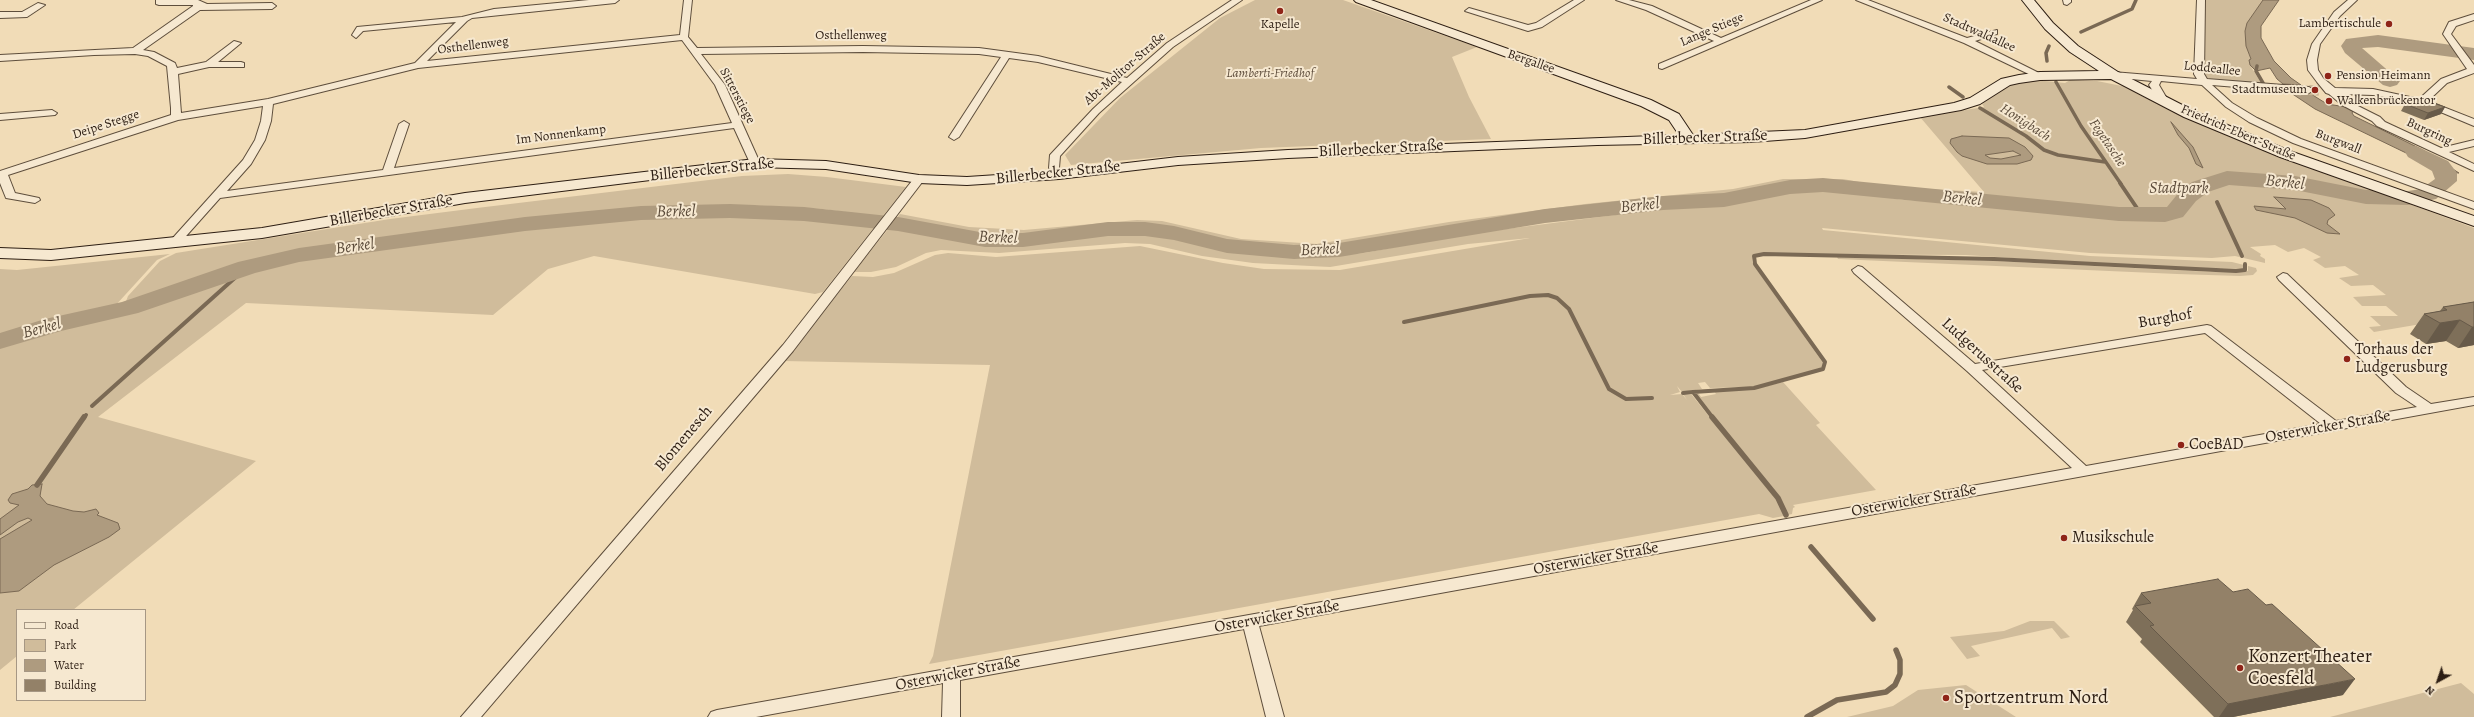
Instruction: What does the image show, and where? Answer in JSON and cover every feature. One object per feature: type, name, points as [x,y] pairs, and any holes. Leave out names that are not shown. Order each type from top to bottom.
[{"type":"main road","name":"Bergallee","points":[[1360,0],[1646,103],[1674,117],[1689,140]]},
{"type":"main road","name":"Friedrich-Ebert-Straße","points":[[2028,0],[2049,26],[2074,49],[2113,75],[2164,102],[2259,145],[2474,221]]},
{"type":"main road","points":[[2056,75],[2070,63],[2074,49]]},
{"type":"main road","name":"Billerbecker Straße","points":[[0,253],[50,255],[262,233],[465,198],[755,163],[838,166],[919,180],[967,181],[1059,175],[1178,161],[1288,154],[1576,142],[1689,140],[1805,134],[1869,121],[1937,111],[1975,101],[2006,82],[2040,76],[2113,75]]},
{"type":"street","points":[[31,6],[40,0]]},
{"type":"street","points":[[162,0],[159,2],[196,2],[198,8]]},
{"type":"street","points":[[135,51],[209,0]]},
{"type":"street","points":[[365,20],[358,32],[464,19],[494,12],[615,0]]},
{"type":"street","points":[[684,37],[688,0]]},
{"type":"street","name":"Abt-Molitor-Straße","points":[[1059,175],[1054,168],[1055,155],[1128,81],[1170,45],[1238,0]]},
{"type":"street","points":[[1469,11],[1528,28],[1539,25],[1580,0]]},
{"type":"street","points":[[1620,0],[1656,11],[1719,40]]},
{"type":"street","name":"Lange Stiege","points":[[1662,66],[1719,40],[1818,0]]},
{"type":"street","name":"Stadtwaldallee","points":[[1860,0],[1967,41],[2040,76]]},
{"type":"street","points":[[2200,0],[2199,74],[2204,82]]},
{"type":"street","name":"Burgring","points":[[2353,0],[2346,4],[2327,26],[2316,44],[2312,60],[2313,70],[2320,80],[2353,107],[2376,119],[2381,124],[2474,168]]},
{"type":"street","points":[[0,7],[41,5],[24,15],[0,15]]},
{"type":"street","points":[[198,8],[272,6]]},
{"type":"street","points":[[2422,102],[2444,81],[2473,71],[2447,34],[2452,24],[2474,17]]},
{"type":"street","points":[[418,65],[464,19]]},
{"type":"street","points":[[1967,41],[1994,32]]},
{"type":"street","name":"Sitterstiege","points":[[684,37],[720,85],[755,163]]},
{"type":"street","name":"Osthellenweg","points":[[268,102],[418,65],[684,37]]},
{"type":"street","points":[[209,64],[237,43]]},
{"type":"street","name":"Osthellenweg","points":[[694,52],[950,49],[1007,54],[1038,59],[1128,81]]},
{"type":"street","points":[[0,58],[135,51],[162,58],[172,64],[176,117],[268,102],[266,121],[260,140],[247,162],[175,242]]},
{"type":"street","points":[[954,137],[1007,54]]},
{"type":"street","points":[[173,72],[209,64],[241,65]]},
{"type":"street","name":"Loddeallee","points":[[2113,75],[2159,77],[2309,90]]},
{"type":"street","points":[[2159,77],[2154,85],[2164,102]]},
{"type":"street","name":"Burgwall","points":[[2204,82],[2229,105],[2274,131],[2343,159],[2469,204]]},
{"type":"street","points":[[2323,91],[2373,92],[2400,96],[2422,102],[2474,123]]},
{"type":"street","name":"Deipe Stegge","points":[[0,116],[52,113]]},
{"type":"street","name":"Deipe Stegge","points":[[35,200],[10,196],[1,174],[176,117]]},
{"type":"street","points":[[388,171],[404,124]]},
{"type":"street","name":"Im Nonnenkamp","points":[[218,195],[738,125]]},
{"type":"street","points":[[2438,152],[2474,143]]},
{"type":"street","name":"Blomenesch","points":[[470,717],[788,348],[919,180]]},
{"type":"street","points":[[2469,204],[2474,194]]},
{"type":"street","name":"Ludgerusstraße","points":[[1858,270],[1972,368],[2082,470]]},
{"type":"street","points":[[2283,277],[2401,390],[2429,409]]},
{"type":"street","name":"Burghof","points":[[1972,368],[2207,329],[2333,426]]},
{"type":"street","name":"Osterwicker Straße","points":[[717,717],[2082,470],[2474,401]]},
{"type":"street","points":[[1250,621],[1276,717]]},
{"type":"street","points":[[951,717],[952,675]]},
{"type":"green space","name":"Lamberti-Friedhof","points":[[1255,0],[1343,0],[1477,47],[1452,57],[1469,97],[1491,139],[1261,148],[1071,165],[1065,155],[1120,98],[1220,18]]},
{"type":"green space","points":[[2203,0],[2264,0],[2248,49],[2251,59],[2250,65],[2261,83],[2205,78],[2203,75]]},
{"type":"green space","name":"Stadtpark","points":[[2035,80],[2065,83],[2070,80],[2097,81],[2122,86],[2175,113],[2235,139],[2474,228],[2474,315],[2374,332],[2369,327],[2381,326],[2370,316],[2398,316],[2386,306],[2362,306],[2353,297],[2386,295],[2373,285],[2351,286],[2339,278],[2359,275],[2345,266],[2325,268],[2313,260],[2321,257],[2304,248],[2288,252],[2275,245],[2250,247],[2261,254],[2260,256],[2265,259],[2265,263],[2235,256],[2212,258],[2090,253],[1822,228],[1823,230],[2090,256],[2232,262],[2244,265],[2245,269],[2149,267],[1966,255],[1755,254],[1752,257],[1752,262],[1823,363],[1822,368],[1752,387],[1710,388],[1705,382],[1698,383],[1702,389],[1682,392],[1677,386],[1680,392],[1670,395],[1682,394],[1687,400],[1683,394],[1692,395],[1731,444],[1732,440],[1696,395],[1698,393],[1701,397],[1716,394],[1713,390],[1755,389],[1783,382],[1820,423],[1816,425],[1876,490],[1793,505],[1795,507],[1793,508],[1792,514],[1787,515],[1780,498],[1750,462],[1744,459],[1784,509],[1784,516],[1773,518],[1759,514],[929,664],[933,656],[990,365],[783,361],[852,276],[873,277],[894,273],[935,255],[948,253],[996,257],[1140,246],[1223,263],[1264,269],[1340,270],[1530,238],[1468,244],[1330,267],[1253,263],[1202,256],[1150,244],[1125,243],[999,253],[941,250],[926,253],[896,267],[871,272],[854,272],[889,228],[980,244],[1031,243],[1113,234],[1153,235],[1234,252],[1320,257],[1364,253],[1459,235],[1678,207],[1732,204],[1793,191],[1818,189],[1845,190],[1903,200],[1956,202],[2113,216],[2104,208],[1901,191],[1844,182],[1811,181],[1784,183],[1736,193],[1671,197],[1514,217],[1319,247],[1240,243],[1159,225],[1136,223],[1005,235],[984,234],[896,219],[900,214],[969,227],[1024,230],[1137,220],[1162,221],[1241,239],[1317,244],[1449,222],[1585,204],[1733,189],[1783,179],[1843,179],[1908,191],[1907,188],[1984,192],[1920,117],[1984,107],[1981,102],[2001,89],[2011,85]]},
{"type":"green space","points":[[788,174],[827,177],[906,187],[882,217],[823,209],[753,205],[680,206],[518,219],[299,249],[236,264],[125,304],[128,296],[160,261],[176,253],[390,219],[742,176]]},
{"type":"green space","points":[[727,214],[793,217],[875,226],[823,292],[815,294],[594,256],[548,269],[493,315],[246,303],[98,417],[256,461],[74,609],[16,609],[16,657],[0,670],[0,347],[86,322],[147,309],[252,270],[281,263],[579,222]]},
{"type":"green space","points":[[170,254],[157,260],[115,306],[54,319],[0,337],[0,269],[17,270]]},
{"type":"green space","points":[[1837,257],[1995,261],[2212,272],[2248,271],[2248,266],[2256,268],[2257,271],[2253,275],[2240,276],[2177,274],[1838,259]]},
{"type":"green space","points":[[2030,621],[2054,621],[2070,637],[2061,639],[2052,628],[1971,646],[1980,656],[1967,659],[1950,637],[2004,631]]},
{"type":"green space","points":[[2461,683],[2474,694],[2474,717],[2330,717]]},
{"type":"green space","name":"Sportzentrum Nord","points":[[1966,685],[2016,717],[1847,717],[1893,706],[1918,690]]},
{"type":"water","points":[[2263,0],[2279,0],[2261,26],[2261,38],[2274,61],[2291,78],[2301,85],[2283,84],[2277,79],[2270,68],[2256,71],[2250,65],[2249,60],[2251,59],[2246,46],[2245,31],[2247,23]]},
{"type":"water","points":[[2291,93],[2311,94],[2327,104],[2346,107],[2353,111],[2352,113],[2354,116],[2423,150],[2459,173],[2437,171],[2431,165],[2315,109]]},
{"type":"water","points":[[2171,122],[2193,147],[2203,168],[2196,164],[2189,148],[2178,135]]},
{"type":"water","points":[[1962,136],[2009,138],[2025,147],[2033,156],[2031,160],[2017,164],[1987,164],[1962,156],[1950,143],[1951,139]],"holes":[[[2013,151],[2021,155],[2001,159],[1990,158],[1985,155]]]},
{"type":"water","points":[[2274,197],[2311,200],[2329,208],[2335,215],[2328,220],[2327,224],[2340,234],[2327,233],[2295,218],[2256,210],[2254,206],[2286,209]]},
{"type":"water","points":[[42,484],[40,496],[47,504],[73,511],[84,512],[96,509],[99,513],[97,515],[118,523],[120,529],[109,537],[54,565],[19,591],[0,593],[0,539],[32,520],[28,518],[18,522],[0,535],[0,519],[19,505],[10,503],[8,500],[12,494],[28,489],[32,485]]},
{"type":"building","points":[[2424,100],[2445,107],[2428,113],[2405,104]]},
{"type":"building","points":[[2474,302],[2474,327],[2460,320],[2440,323],[2424,314],[2447,310],[2443,307]]},
{"type":"building","name":"Konzert Theater Coesfeld","points":[[2218,579],[2233,592],[2248,589],[2266,605],[2272,604],[2355,679],[2228,704],[2150,626],[2154,625],[2135,606],[2151,603],[2141,593]]},
{"type":"waterway","name":"Fegetasche","points":[[2081,32],[2132,9],[2136,0]]},
{"type":"waterway","name":"Berkel","points":[[2390,81],[2350,46],[2353,43],[2378,41],[2474,54]]},
{"type":"waterway","name":"Fegetasche","points":[[2047,61],[2046,53],[2049,46]]},
{"type":"waterway","points":[[2257,66],[2256,71],[2263,83]]},
{"type":"waterway","name":"Fegetasche","points":[[2056,82],[2081,126],[2121,184]]},
{"type":"waterway","name":"Honigbach","points":[[1949,87],[1963,97]]},
{"type":"waterway","name":"Honigbach","points":[[1980,108],[2026,136],[2044,150],[2058,155],[2105,162]]},
{"type":"waterway","name":"Berkel","points":[[0,341],[54,325],[129,308],[247,267],[299,255],[525,224],[641,213],[730,211],[804,214],[898,224],[985,240],[1023,240],[1108,229],[1145,229],[1174,233],[1227,246],[1294,252],[1339,250],[1545,216],[1663,203],[1724,200],[1790,187],[1823,185],[1918,196],[2119,214],[2165,215],[2175,212],[2188,196],[2200,187],[2227,178],[2295,183],[2366,197],[2408,198],[2428,194],[2446,181],[2446,173],[2440,166],[2416,152]]},
{"type":"waterway","name":"Fegetasche","points":[[2120,183],[2141,214]]},
{"type":"waterway","points":[[2217,202],[2242,256]]},
{"type":"waterway","points":[[1693,392],[1754,388],[1823,369],[1825,362],[1755,264],[1754,256],[1764,254],[1994,259],[2236,271],[2245,270],[2245,264]]},
{"type":"waterway","points":[[92,406],[247,267]]},
{"type":"waterway","points":[[1404,322],[1530,296],[1548,295],[1557,298],[1569,309],[1609,389],[1626,399],[1652,398]]},
{"type":"waterway","points":[[1683,393],[1693,392]]},
{"type":"waterway","points":[[1693,392],[1713,418]]},
{"type":"waterway","points":[[37,485],[84,417]]},
{"type":"waterway","points":[[1712,417],[1778,498],[1786,515]]},
{"type":"waterway","points":[[1811,547],[1873,619]]},
{"type":"waterway","points":[[1807,717],[1837,700],[1886,692],[1895,685],[1900,674],[1900,660],[1896,650]]},
{"type":"tunnel","points":[[2309,90],[2323,91]]},
{"type":"place","name":"Kapelle","points":[[1280,11]]},
{"type":"place","name":"Lambertischule","points":[[2389,24]]},
{"type":"place","name":"Pension Heimann","points":[[2328,76]]},
{"type":"place","name":"Stadtmuseum","points":[[2315,90]]},
{"type":"place","name":"Walkenbrückentor","points":[[2329,101]]},
{"type":"place","name":"Torhaus der Ludgerusburg","points":[[2347,359]]},
{"type":"place","name":"CoeBAD","points":[[2181,445]]},
{"type":"place","name":"Musikschule","points":[[2064,538]]},
{"type":"place","name":"Konzert Theater Coesfeld","points":[[2240,668]]},
{"type":"place","name":"Sportzentrum Nord","points":[[1946,698]]}]
